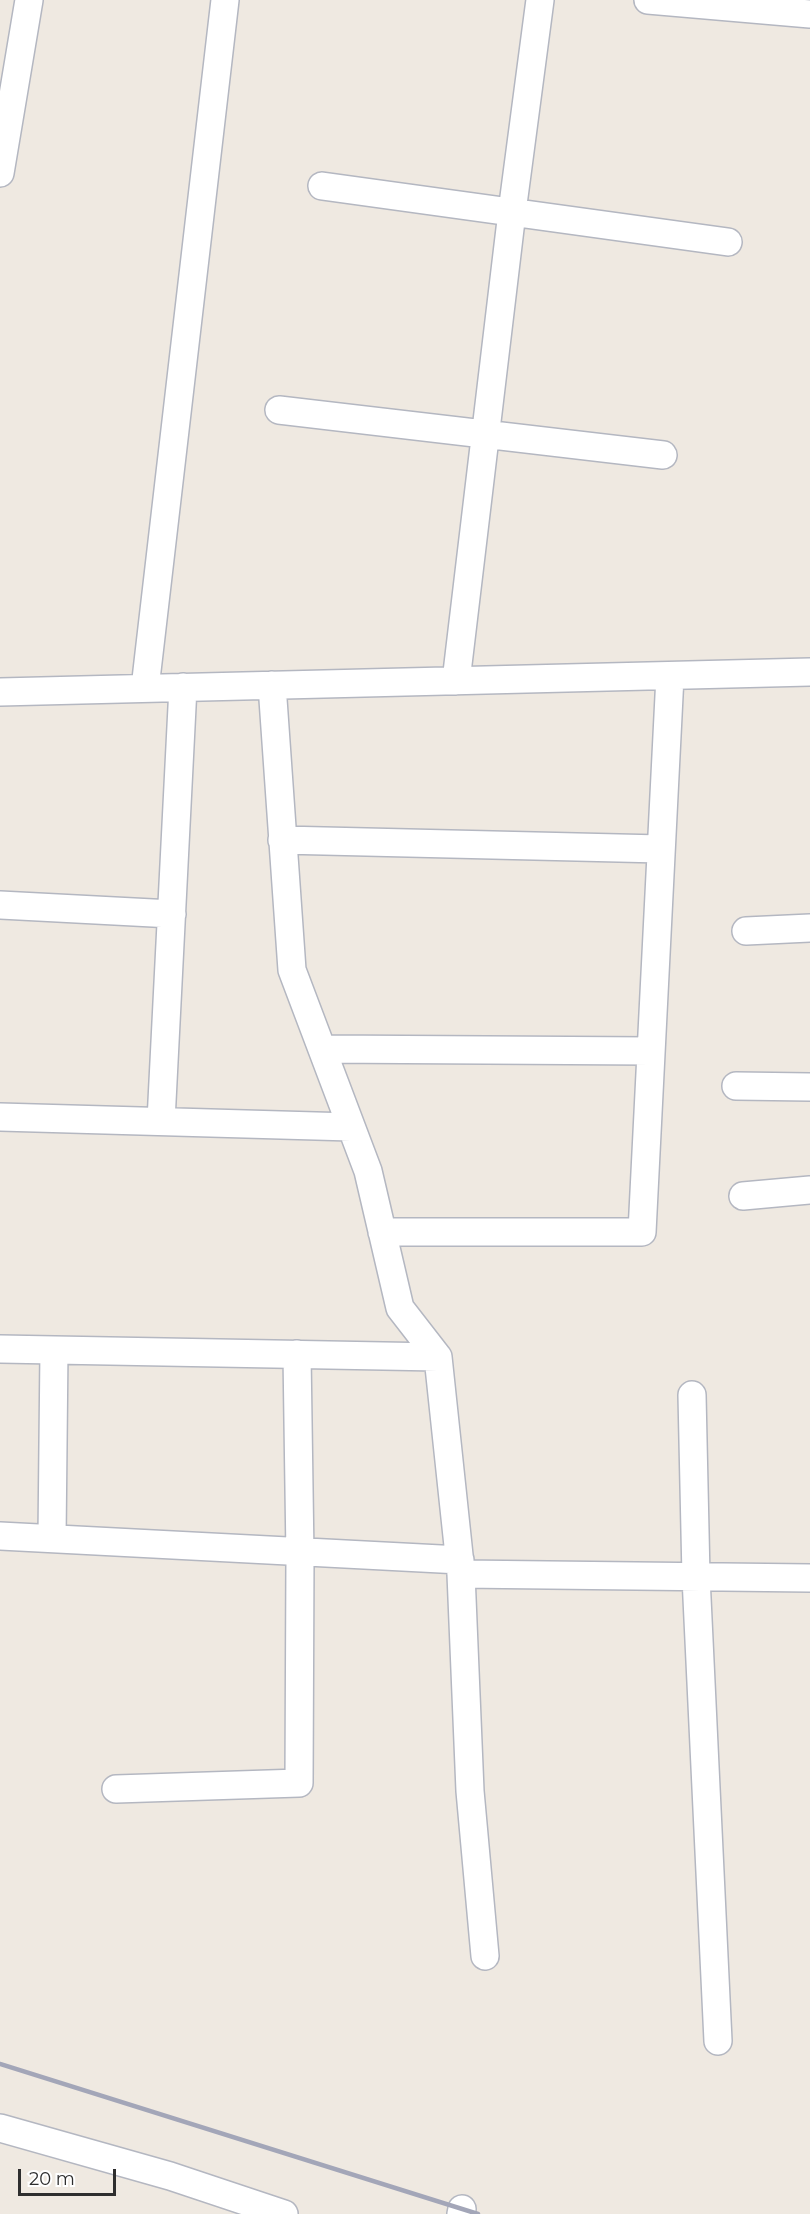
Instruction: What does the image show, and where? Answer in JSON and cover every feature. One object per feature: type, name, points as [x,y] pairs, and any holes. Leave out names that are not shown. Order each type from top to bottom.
[{"type":"street","points":[[0,173],[9,64],[29,0]]},
{"type":"street","points":[[146,688],[225,0]]},
{"type":"street","points":[[456,681],[512,212],[540,0]]},
{"type":"street","points":[[648,0],[810,14]]},
{"type":"street","points":[[322,186],[728,242]]},
{"type":"street","points":[[279,410],[663,455]]},
{"type":"street","points":[[0,692],[810,672]]},
{"type":"street","points":[[382,1232],[642,1232],[670,676]]},
{"type":"street","points":[[272,685],[292,970],[368,1171],[400,1308],[438,1357],[460,1567],[470,1791],[484,1956]]},
{"type":"street","points":[[161,1121],[183,687]]},
{"type":"street","points":[[282,840],[661,849]]},
{"type":"street","points":[[0,905],[172,914]]},
{"type":"street","points":[[746,931],[810,928]]},
{"type":"street","points":[[322,1049],[651,1051]]},
{"type":"street","points":[[736,1086],[810,1087]]},
{"type":"street","points":[[0,1116],[351,1127]]},
{"type":"street","points":[[743,1196],[810,1190]]},
{"type":"street","points":[[0,1349],[438,1357]]},
{"type":"street","points":[[52,1538],[54,1350]]},
{"type":"street","points":[[116,1789],[299,1783],[300,1552],[297,1354]]},
{"type":"street","points":[[692,1395],[696,1577],[718,2041]]},
{"type":"street","points":[[0,1536],[300,1552],[460,1567],[696,1577],[810,1578]]},
{"type":"street","points":[[0,2128],[170,2176],[220,2204],[284,2214]]},
{"type":"railway","points":[[0,2064],[478,2214]]}]
